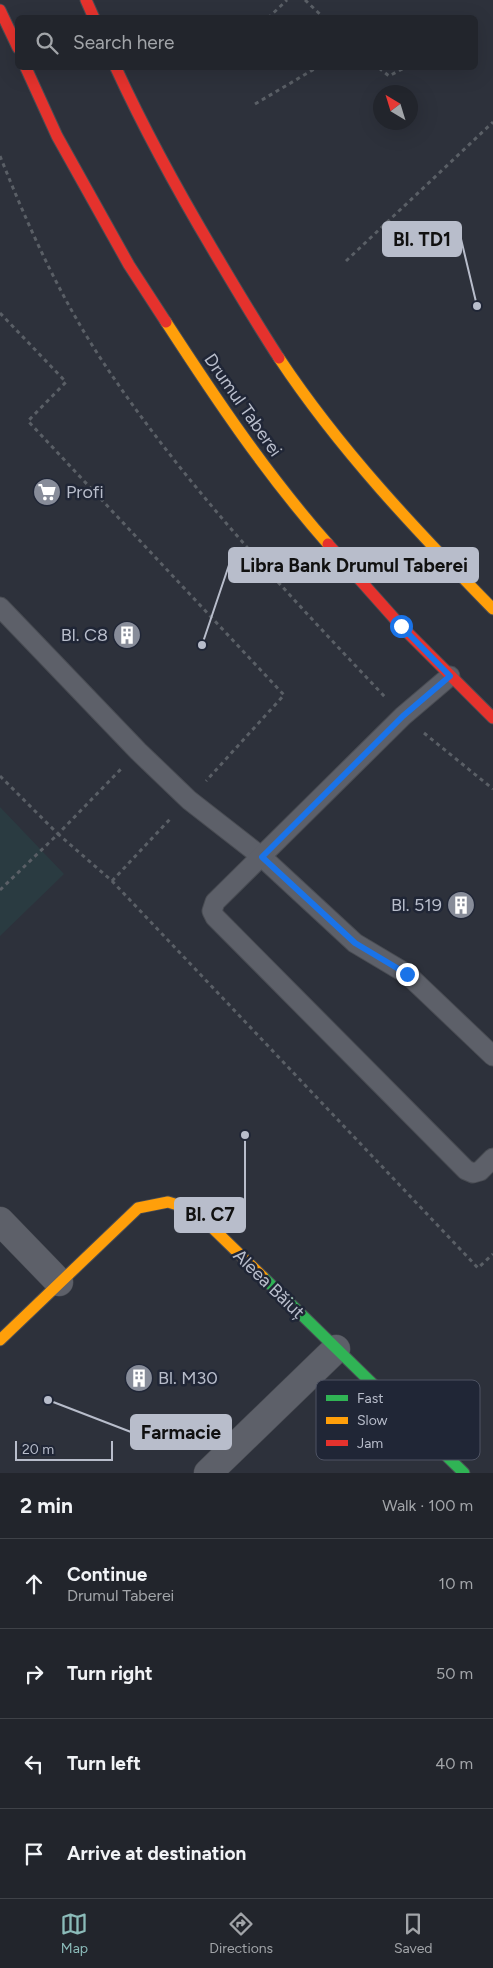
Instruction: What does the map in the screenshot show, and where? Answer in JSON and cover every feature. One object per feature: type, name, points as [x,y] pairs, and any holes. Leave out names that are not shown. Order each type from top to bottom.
[{"type":"main road","points":[[86,0],[93,15]]},
{"type":"main road","points":[[0,10],[15,42]]},
{"type":"main road","name":"Drumul Taberei","points":[[27,70],[57,136],[129,264],[211,392],[278,485],[321,536],[401,626],[493,718]]},
{"type":"main road","points":[[117,70],[129,97],[192,214],[263,334],[334,434],[433,547],[493,609]]},
{"type":"main road","name":"Aleea Băiuț","points":[[0,1340],[138,1208],[168,1202],[194,1210],[368,1380]]},
{"type":"main road","name":"Aleea Băiuț","points":[[451,1460],[464,1473]]},
{"type":"street","points":[[0,1221],[59,1282]]},
{"type":"street","points":[[208,1473],[336,1349]]},
{"type":"lane","points":[[0,607],[138,751],[189,800],[262,857],[355,943],[407,974],[493,1056]]},
{"type":"lane","points":[[450,676],[403,716],[215,902],[212,910],[215,917],[466,1170],[473,1173],[480,1170],[493,1158]]},
{"type":"path","points":[[271,15],[287,0]]},
{"type":"path","points":[[305,0],[321,15]]},
{"type":"path","points":[[255,104],[313,70]]},
{"type":"path","points":[[382,70],[389,76],[400,70]]},
{"type":"path","points":[[346,261],[493,122]]},
{"type":"path","points":[[0,156],[28,226],[61,291],[100,357],[158,440],[271,576],[403,716],[493,789]]},
{"type":"path","points":[[0,313],[66,382],[28,422],[284,695],[189,800],[112,881]]},
{"type":"path","points":[[0,890],[58,834],[138,751]]},
{"type":"path","points":[[0,776],[58,834],[112,881],[478,1268],[493,1254]]},
{"type":"shaded area","points":[[0,807],[64,874],[0,936]]},
{"type":"traffic: fast","points":[[263,1277],[369,1380]]},
{"type":"traffic: fast","points":[[451,1460],[464,1473]]},
{"type":"traffic: slow","points":[[166,322],[263,464],[328,544]]},
{"type":"traffic: slow","points":[[279,358],[327,425],[353,457],[408,519],[493,609]]},
{"type":"traffic: slow","points":[[0,1340],[138,1208],[168,1202],[194,1210],[263,1277]]},
{"type":"traffic: jam","points":[[86,0],[93,15]]},
{"type":"traffic: jam","points":[[0,10],[15,42]]},
{"type":"traffic: jam","points":[[27,70],[57,136],[129,265],[166,322]]},
{"type":"traffic: jam","points":[[117,70],[150,138],[187,206],[279,358]]},
{"type":"traffic: jam","points":[[328,544],[401,626],[493,718]]},
{"type":"place","name":"Bl. TD1","points":[[477,306]]},
{"type":"place","name":"Profi","points":[[47,492]]},
{"type":"place","name":"Bl. C8","points":[[127,635]]},
{"type":"place","name":"Libra Bank Drumul Taberei","points":[[202,645]]},
{"type":"place","name":"Bl. 519","points":[[461,905]]},
{"type":"place","name":"Bl. C7","points":[[245,1135]]},
{"type":"place","name":"Bl. M30","points":[[139,1378]]},
{"type":"place","name":"Farmacie","points":[[48,1400]]},
{"type":"route","points":[[401,626],[450,676],[403,716],[262,857],[355,943],[407,974]]}]
